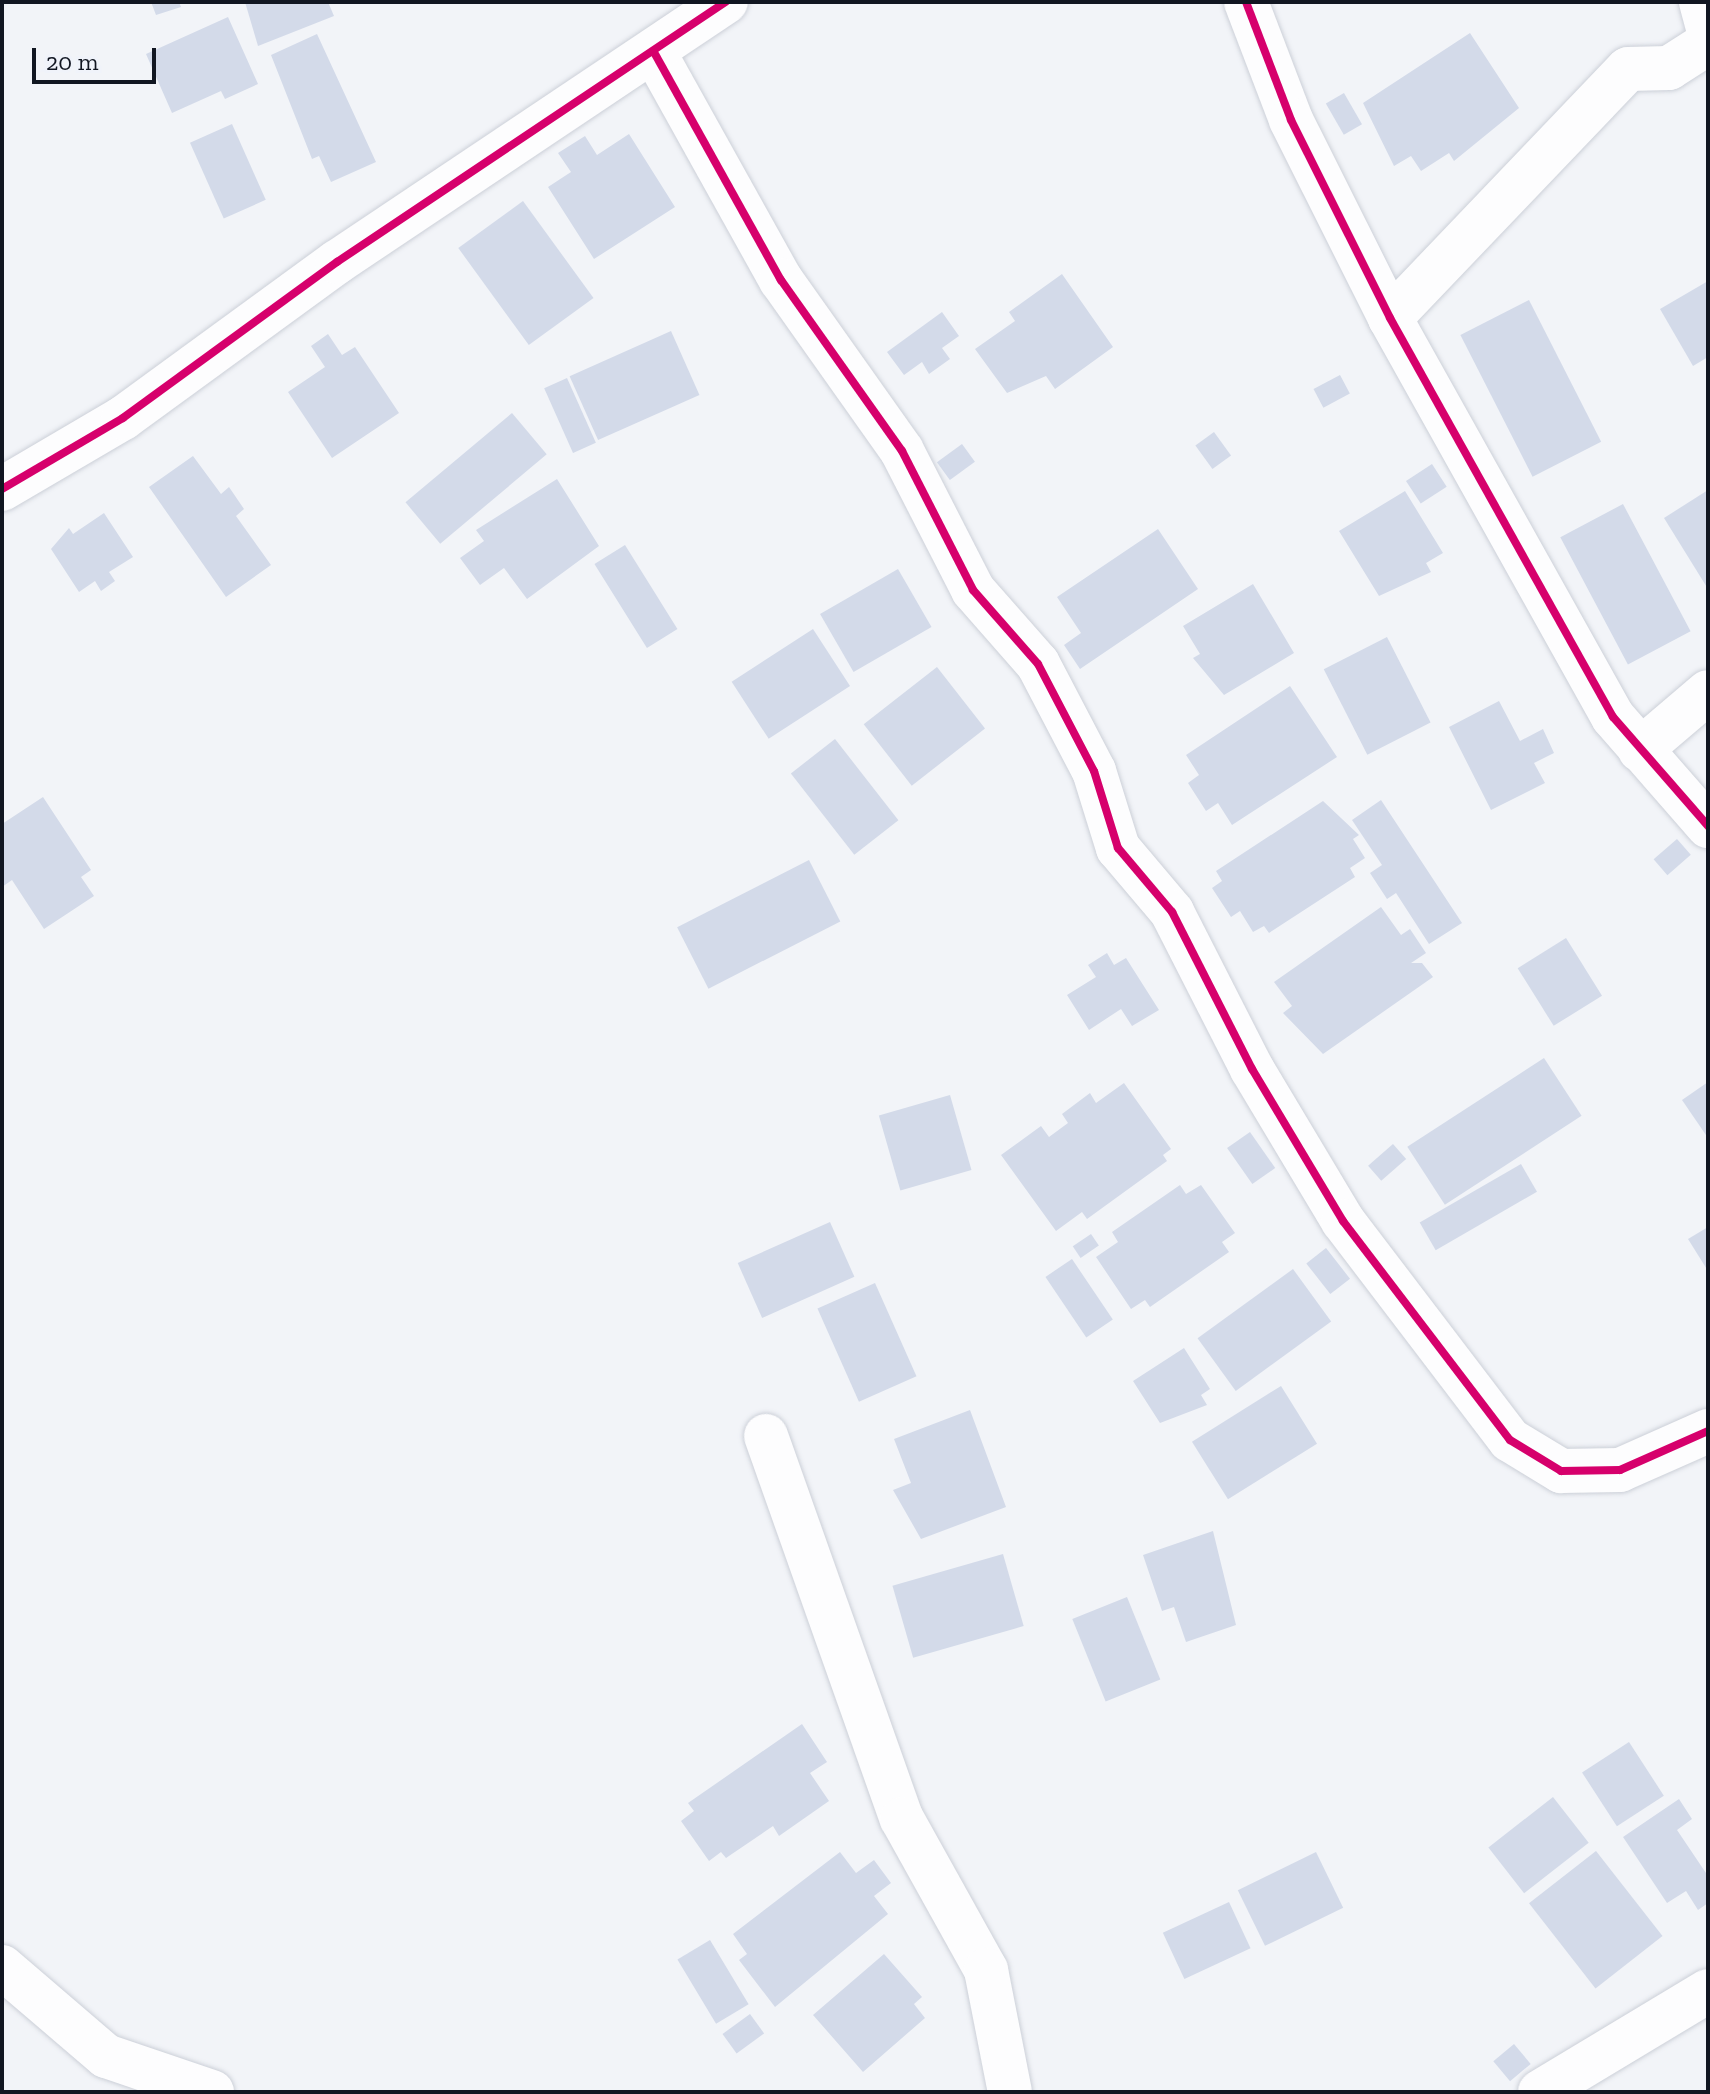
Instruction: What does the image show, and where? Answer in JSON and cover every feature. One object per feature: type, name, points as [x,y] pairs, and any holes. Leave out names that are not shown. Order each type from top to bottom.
[{"type":"street","points":[[2,489],[123,418],[337,262],[655,54],[726,2]]},
{"type":"street","points":[[1246,2],[1291,120],[1390,318],[1613,717],[1708,826]]},
{"type":"street","points":[[1701,2],[1708,29]]},
{"type":"street","points":[[1390,318],[1628,69],[1669,68],[1708,43]]},
{"type":"street","points":[[655,54],[781,280],[902,451],[973,590],[1038,664],[1094,771],[1118,848],[1172,912],[1252,1069],[1343,1221],[1510,1440],[1561,1471],[1620,1470],[1708,1431]]},
{"type":"street","points":[[1640,750],[1708,692]]},
{"type":"street","points":[[766,1436],[902,1819],[986,1970],[1010,2092]]},
{"type":"street","points":[[2,1967],[106,2056],[212,2092]]},
{"type":"street","points":[[1540,2092],[1708,1991]]},
{"type":"building","points":[[151,2],[179,2],[181,7],[156,15]]},
{"type":"building","points":[[245,2],[328,2],[334,16],[258,46]]},
{"type":"building","points":[[228,17],[258,84],[225,99],[221,91],[172,113],[146,54]]},
{"type":"building","points":[[1470,33],[1519,108],[1454,161],[1449,153],[1421,171],[1411,156],[1394,166],[1363,103]]},
{"type":"building","points":[[317,34],[376,162],[331,182],[319,156],[312,159],[271,55]]},
{"type":"building","points":[[1344,93],[1362,124],[1344,135],[1326,104]]},
{"type":"building","points":[[232,124],[266,200],[224,219],[190,143]]},
{"type":"building","points":[[629,134],[675,207],[594,259],[548,187],[571,172],[558,153],[585,136],[597,155]]},
{"type":"building","points":[[523,201],[594,298],[529,345],[458,248]]},
{"type":"building","points":[[1062,274],[1113,347],[1055,389],[1046,376],[1007,393],[975,349],[1015,321],[1009,312]]},
{"type":"building","points":[[1708,281],[1708,357],[1693,366],[1660,309]]},
{"type":"building","points":[[1529,300],[1601,442],[1533,477],[1460,335]]},
{"type":"building","points":[[942,312],[959,336],[942,348],[950,359],[929,374],[922,362],[904,375],[887,352]]},
{"type":"building","points":[[671,331],[699,395],[598,440],[570,376]]},
{"type":"building","points":[[328,334],[342,355],[355,347],[399,413],[332,458],[288,392],[325,367],[311,346]]},
{"type":"building","points":[[1340,375],[1350,394],[1323,408],[1314,389]]},
{"type":"building","points":[[567,378],[596,443],[573,453],[544,388]]},
{"type":"building","points":[[512,413],[547,454],[440,544],[406,502]]},
{"type":"building","points":[[1214,432],[1231,455],[1212,469],[1195,446]]},
{"type":"building","points":[[962,444],[975,462],[950,480],[937,462]]},
{"type":"building","points":[[193,456],[221,494],[229,487],[244,509],[236,516],[271,565],[226,597],[149,487]]},
{"type":"building","points":[[1432,464],[1447,487],[1421,504],[1406,481]]},
{"type":"building","points":[[557,479],[599,546],[527,599],[504,568],[480,585],[460,558],[484,541],[476,530]]},
{"type":"building","points":[[1708,490],[1708,589],[1664,518]]},
{"type":"building","points":[[1405,491],[1443,553],[1426,563],[1431,572],[1379,596],[1339,531]]},
{"type":"building","points":[[1623,504],[1691,631],[1628,664],[1560,537]]},
{"type":"building","points":[[104,513],[133,557],[109,572],[115,581],[101,591],[95,581],[79,592],[51,549],[69,528],[73,534]]},
{"type":"building","points":[[1158,529],[1198,589],[1080,669],[1064,645],[1081,633],[1057,597]]},
{"type":"building","points":[[625,545],[677,629],[647,648],[594,564]]},
{"type":"building","points":[[898,569],[932,627],[854,672],[820,614]]},
{"type":"building","points":[[1253,584],[1294,653],[1224,695],[1193,658],[1200,654],[1183,626]]},
{"type":"building","points":[[813,629],[850,686],[769,739],[732,682]]},
{"type":"building","points":[[1387,637],[1431,723],[1367,755],[1324,669]]},
{"type":"building","points":[[937,667],[985,728],[912,786],[864,724]]},
{"type":"building","points":[[1290,686],[1337,757],[1232,825],[1218,803],[1206,811],[1188,783],[1199,775],[1186,755]]},
{"type":"building","points":[[1499,701],[1520,741],[1543,729],[1554,753],[1534,763],[1545,783],[1491,810],[1449,727]]},
{"type":"building","points":[[835,739],[898,820],[854,855],[791,773]]},
{"type":"building","points":[[43,797],[91,870],[81,877],[94,896],[44,929],[12,880],[2,887],[2,824]]},
{"type":"building","points":[[1381,800],[1462,923],[1429,944],[1396,893],[1387,899],[1370,873],[1382,865],[1352,820]]},
{"type":"building","points":[[1323,801],[1359,835],[1353,839],[1365,858],[1350,868],[1355,877],[1269,933],[1264,926],[1253,932],[1240,911],[1231,917],[1212,888],[1222,881],[1216,871]]},
{"type":"building","points":[[1677,839],[1691,855],[1667,875],[1654,859]]},
{"type":"building","points":[[809,860],[840,921],[708,989],[677,927]]},
{"type":"building","points":[[1381,907],[1401,935],[1410,929],[1426,953],[1411,963],[1422,963],[1433,977],[1323,1054],[1283,1013],[1292,1006],[1274,982]]},
{"type":"building","points":[[1566,938],[1602,996],[1554,1026],[1518,968]]},
{"type":"building","points":[[1107,953],[1114,965],[1126,958],[1159,1010],[1132,1026],[1121,1009],[1089,1030],[1067,995],[1096,977],[1088,965]]},
{"type":"building","points":[[1544,1058],[1582,1116],[1445,1205],[1407,1147]]},
{"type":"building","points":[[1708,1082],[1708,1138],[1682,1100]]},
{"type":"building","points":[[1124,1083],[1171,1149],[1163,1155],[1167,1161],[1087,1219],[1082,1212],[1056,1231],[1001,1155],[1041,1126],[1049,1137],[1068,1123],[1062,1114],[1090,1093],[1096,1103]]},
{"type":"building","points":[[950,1095],[971,1170],[900,1190],[879,1115]]},
{"type":"building","points":[[1250,1132],[1275,1168],[1252,1184],[1227,1148]]},
{"type":"building","points":[[1393,1144],[1406,1159],[1381,1181],[1368,1166]]},
{"type":"building","points":[[1521,1164],[1537,1192],[1436,1250],[1420,1222]]},
{"type":"building","points":[[1180,1185],[1186,1194],[1201,1185],[1235,1233],[1222,1242],[1229,1252],[1150,1307],[1145,1300],[1131,1309],[1096,1257],[1118,1242],[1112,1232]]},
{"type":"building","points":[[830,1222],[854,1277],[762,1318],[738,1263]]},
{"type":"building","points":[[1708,1227],[1708,1271],[1688,1239]]},
{"type":"building","points":[[1091,1234],[1099,1246],[1081,1258],[1073,1246]]},
{"type":"building","points":[[1326,1248],[1350,1279],[1330,1294],[1306,1263]]},
{"type":"building","points":[[1072,1259],[1113,1320],[1086,1337],[1045,1277]]},
{"type":"building","points":[[1293,1269],[1331,1322],[1236,1391],[1198,1338]]},
{"type":"building","points":[[875,1283],[916,1376],[859,1402],[817,1309]]},
{"type":"building","points":[[1184,1348],[1210,1389],[1201,1395],[1207,1405],[1160,1423],[1133,1381]]},
{"type":"building","points":[[1281,1386],[1317,1444],[1228,1499],[1192,1442]]},
{"type":"building","points":[[970,1410],[1006,1507],[921,1539],[893,1490],[911,1483],[894,1439]]},
{"type":"building","points":[[1213,1531],[1236,1625],[1186,1642],[1174,1607],[1162,1611],[1143,1555]]},
{"type":"building","points":[[1003,1554],[1024,1626],[913,1658],[892,1586]]},
{"type":"building","points":[[1127,1597],[1160,1680],[1106,1702],[1072,1619]]},
{"type":"building","points":[[802,1724],[827,1762],[810,1773],[829,1801],[779,1836],[773,1826],[726,1858],[721,1852],[709,1861],[681,1821],[694,1811],[688,1803]]},
{"type":"building","points":[[1629,1742],[1664,1796],[1617,1826],[1582,1772]]},
{"type":"building","points":[[1553,1797],[1589,1843],[1524,1893],[1488,1847]]},
{"type":"building","points":[[1679,1799],[1692,1819],[1677,1830],[1708,1876],[1708,1903],[1698,1910],[1686,1891],[1667,1903],[1623,1837]]},
{"type":"building","points":[[1596,1851],[1662,1936],[1596,1988],[1529,1903]]},
{"type":"building","points":[[840,1852],[856,1873],[874,1860],[891,1883],[874,1896],[888,1914],[775,2007],[739,1960],[747,1954],[733,1934]]},
{"type":"building","points":[[1316,1852],[1343,1908],[1265,1946],[1238,1890]]},
{"type":"building","points":[[1229,1902],[1251,1948],[1184,1979],[1163,1933]]},
{"type":"building","points":[[710,1940],[749,2004],[716,2024],[677,1960]]},
{"type":"building","points":[[884,1954],[922,1997],[914,2004],[925,2018],[863,2072],[813,2015]]},
{"type":"building","points":[[750,2014],[764,2033],[737,2053],[722,2034]]},
{"type":"building","points":[[1514,2044],[1531,2064],[1510,2081],[1493,2061]]},
{"type":"cycle path","points":[[2,489],[123,418],[337,262],[726,2]]},
{"type":"cycle path","points":[[1246,2],[1291,120],[1390,318],[1613,717],[1708,826]]},
{"type":"cycle path","points":[[655,54],[781,280],[902,451],[973,590],[1038,664],[1094,771],[1118,848],[1172,912],[1252,1069],[1343,1221],[1510,1440],[1561,1471],[1620,1470],[1708,1431]]}]
